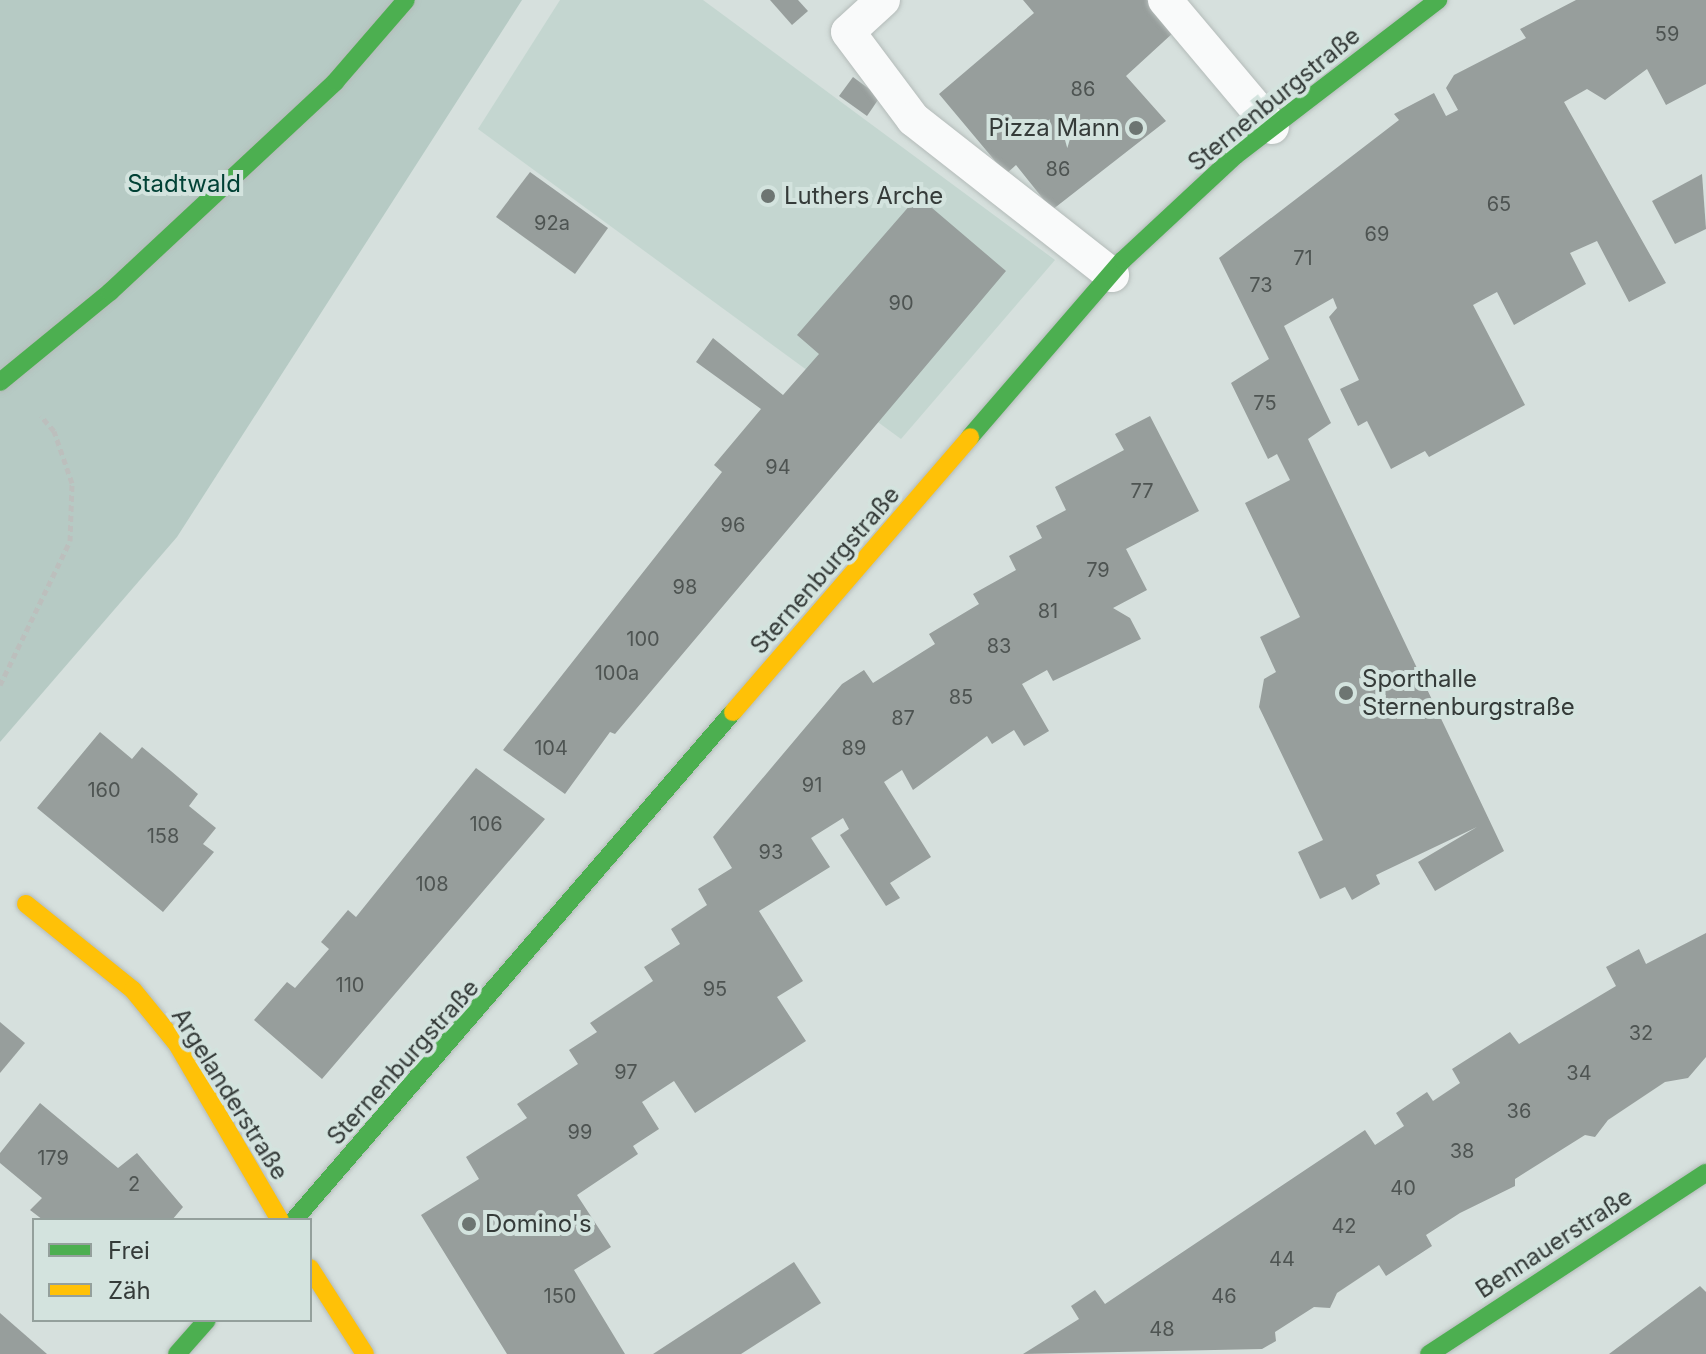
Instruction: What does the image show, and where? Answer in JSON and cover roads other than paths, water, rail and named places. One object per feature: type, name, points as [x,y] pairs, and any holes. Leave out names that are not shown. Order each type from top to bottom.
[{"type":"street","points":[[3,380],[110,292],[324,92],[406,0]]},
{"type":"street","name":"Sternenburgstraße","points":[[296,1218],[1112,275],[1272,127],[1438,0]]},
{"type":"street","name":"Argelanderstraße","points":[[26,904],[133,990],[177,1044],[279,1218]]},
{"type":"street","name":"Bennauerstraße","points":[[1429,1354],[1706,1173]]},
{"type":"street","points":[[312,1271],[365,1354]]},
{"type":"street","points":[[177,1354],[205,1322]]},
{"type":"lane","points":[[883,0],[848,32],[913,119],[1112,275]]},
{"type":"lane","points":[[1165,0],[1272,127]]},
{"type":"place","name":"Pizza Mann","points":[[1136,128]]},
{"type":"place","name":"Luthers Arche","points":[[768,196]]},
{"type":"place","name":"Sporthalle Sternenburgstraße","points":[[1346,693]]},
{"type":"place","name":"Domino's","points":[[469,1224]]},
{"type":"park label","name":"Stadtwald","points":[[184,184]]}]
